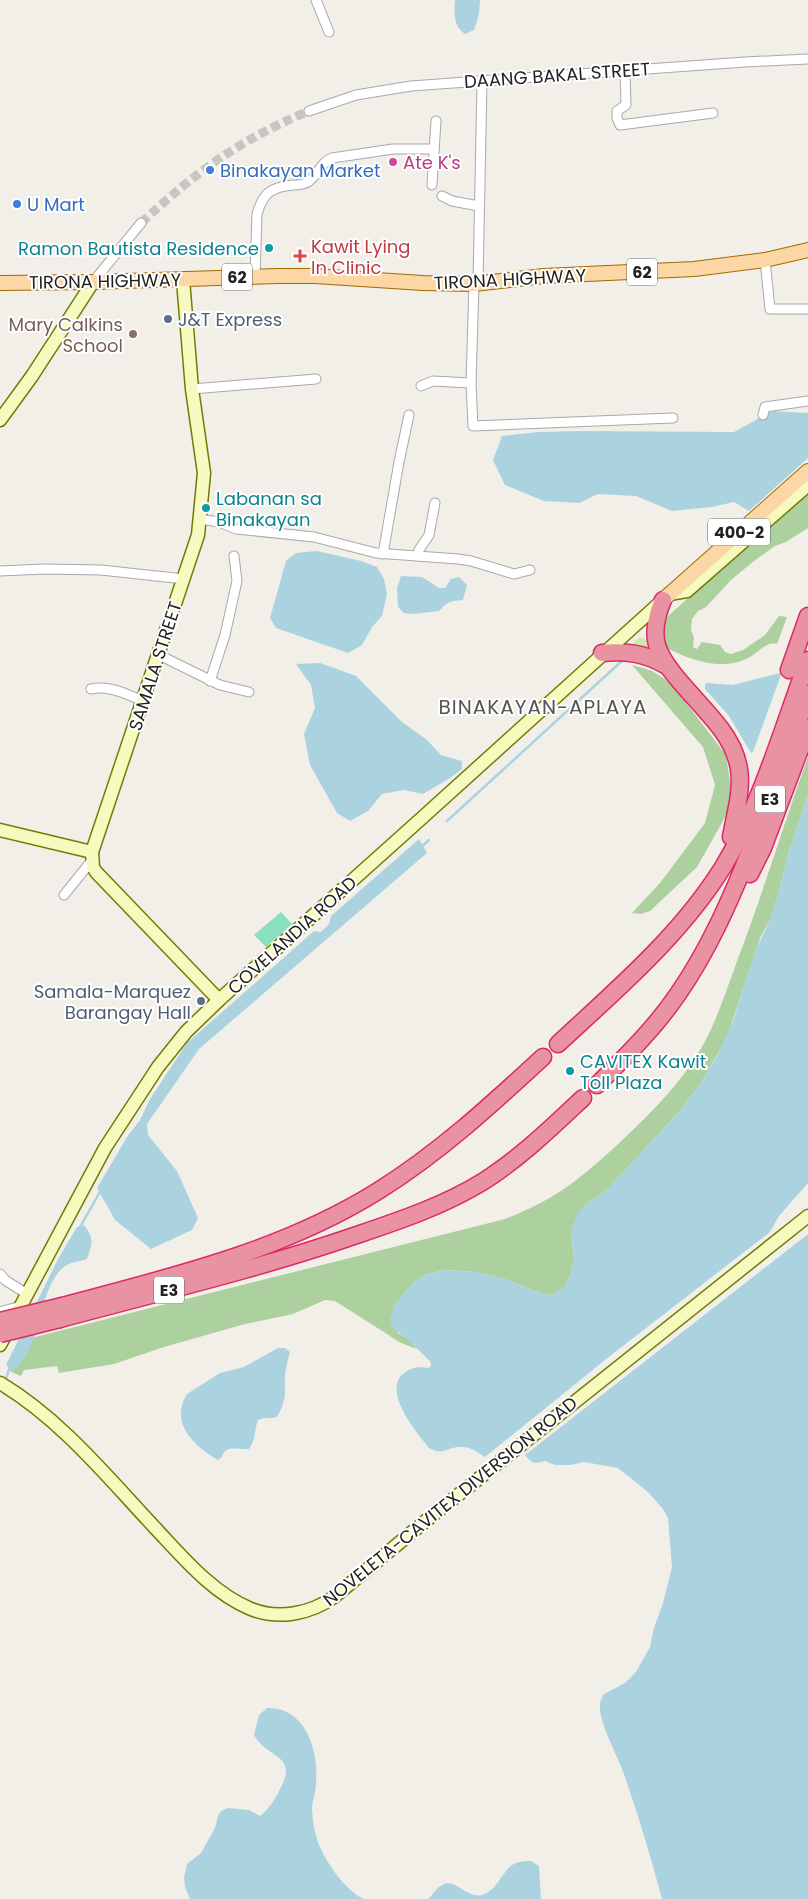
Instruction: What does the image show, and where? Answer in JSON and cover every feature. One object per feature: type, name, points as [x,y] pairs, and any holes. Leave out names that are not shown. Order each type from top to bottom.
[{"type":"highway","points":[[666,597],[656,618],[656,646],[666,665],[721,728],[737,756],[740,789],[738,810],[728,858]]},
{"type":"highway","points":[[800,667],[808,616]]},
{"type":"highway","points":[[602,653],[637,653],[666,665]]},
{"type":"highway","name":"E3","points":[[558,1044],[658,949],[693,909],[728,858],[758,796],[800,667]]},
{"type":"highway","name":"E3","points":[[597,1085],[638,1044],[670,1006],[707,947],[729,902],[778,778],[808,694]]},
{"type":"highway","points":[[729,902],[760,857],[808,728]]},
{"type":"highway","name":"E3","points":[[0,1334],[61,1312],[230,1259],[337,1214],[379,1190],[423,1161],[474,1120],[544,1057]]},
{"type":"highway","name":"E3","points":[[0,1321],[61,1312],[279,1261],[415,1215],[461,1193],[496,1172],[537,1141],[583,1098]]},
{"type":"main road","name":"TIRONA HIGHWAY","points":[[0,283],[183,280],[255,276],[315,276],[423,283],[476,283],[544,276],[679,270],[765,260],[808,250]]},
{"type":"main road","name":"SAMALA STREET","points":[[92,855],[198,535],[204,473],[192,389],[183,280]]},
{"type":"main road","points":[[0,420],[32,376],[93,282]]},
{"type":"main road","name":"COVELANDIA ROAD","points":[[0,1345],[105,1148],[158,1067],[186,1032],[218,1000],[416,824],[602,653],[808,471]]},
{"type":"main road","name":"COVELANDIA ROAD","points":[[666,597],[687,591],[808,485]]},
{"type":"main road","points":[[0,830],[92,855],[93,867],[96,872],[218,1000]]},
{"type":"main road","name":"NOVELETA-CAVITEX DIVERSION ROAD","points":[[5,1386],[36,1408],[79,1447],[176,1550],[225,1594],[247,1607],[261,1612],[288,1614],[305,1612],[326,1603],[342,1591],[428,1519],[808,1216]]},
{"type":"street","points":[[316,0],[329,32]]},
{"type":"street","name":"DAANG BAKAL STREET","points":[[309,111],[356,95],[411,86],[745,62],[808,60]]},
{"type":"street","points":[[624,70],[626,105],[617,111],[620,125],[713,114]]},
{"type":"street","points":[[482,81],[479,206],[471,383],[472,423],[474,427],[673,418]]},
{"type":"street","points":[[432,185],[436,121]]},
{"type":"street","points":[[255,276],[257,214],[259,205],[267,193],[279,186],[305,184],[325,161],[332,158],[393,149],[434,149]]},
{"type":"street","points":[[442,196],[452,202],[479,206]]},
{"type":"street","points":[[93,282],[140,223]]},
{"type":"street","points":[[765,260],[770,309],[808,309]]},
{"type":"street","points":[[192,389],[316,379]]},
{"type":"street","points":[[420,386],[433,381],[471,383]]},
{"type":"street","points":[[763,415],[765,407],[808,401]]},
{"type":"street","points":[[383,554],[409,415]]},
{"type":"street","points":[[418,556],[419,550],[429,535],[435,503]]},
{"type":"street","points":[[200,519],[219,522],[236,530],[314,537],[383,554],[471,561],[514,574],[530,570]]},
{"type":"street","points":[[210,681],[225,635],[237,581],[234,556]]},
{"type":"street","points":[[0,572],[44,569],[101,570],[184,579]]},
{"type":"street","points":[[159,655],[220,686],[249,692]]},
{"type":"street","points":[[90,689],[110,688],[143,701]]},
{"type":"street","points":[[64,895],[92,855]]},
{"type":"street","points":[[0,1274],[27,1294]]},
{"type":"street","points":[[0,1312],[21,1306]]},
{"type":"green space","points":[[808,490],[808,528],[786,542],[775,546],[754,561],[731,580],[692,619],[693,647],[697,649],[702,642],[720,645],[725,652],[731,654],[743,650],[765,635],[779,616],[787,617],[777,644],[769,644],[750,657],[728,664],[717,664],[694,659],[662,646],[663,624],[667,617]]},
{"type":"green space","points":[[640,637],[649,641],[653,652],[626,649]]},
{"type":"green space","points":[[632,665],[652,671],[671,683],[726,755],[731,788],[729,808],[697,867],[650,911],[641,914],[632,913],[660,883],[705,823],[715,785],[703,747]]},
{"type":"green space","points":[[808,757],[808,795],[789,852],[770,920],[761,936],[727,1037],[701,1083],[678,1113],[607,1190],[584,1206],[572,1241],[574,1259],[565,1287],[552,1295],[542,1294],[505,1279],[475,1272],[444,1270],[427,1274],[414,1282],[395,1305],[398,1333],[407,1338],[417,1349],[401,1343],[335,1301],[325,1300],[293,1314],[245,1324],[164,1347],[114,1364],[59,1373],[57,1366],[24,1370],[21,1376],[9,1371],[27,1339],[505,1219],[537,1205],[576,1180],[615,1147],[652,1111],[685,1073],[703,1045],[717,1016],[746,938]]},
{"type":"green space","points":[[281,912],[292,924],[266,947],[254,935]]},
{"type":"water","points":[[455,0],[480,0],[479,14],[474,30],[465,34],[458,27],[455,14]]},
{"type":"water","points":[[772,411],[808,413],[808,458],[749,511],[734,502],[712,507],[672,511],[636,496],[598,494],[579,503],[544,501],[505,485],[493,460],[502,436],[538,432],[580,431],[734,432]]},
{"type":"water","points":[[317,551],[361,561],[377,567],[384,579],[387,594],[382,616],[372,627],[362,645],[348,653],[276,628],[270,618],[286,561],[296,553]]},
{"type":"water","points":[[401,576],[422,577],[439,588],[445,588],[451,579],[459,577],[467,585],[463,600],[446,604],[439,611],[413,614],[404,613],[398,607],[397,588]]},
{"type":"water","points":[[320,663],[356,676],[402,722],[427,740],[441,755],[462,761],[462,769],[423,794],[404,790],[382,794],[368,811],[350,821],[337,813],[310,765],[304,734],[315,708],[311,685],[296,664]]},
{"type":"water","points":[[780,673],[781,675],[753,752],[751,753],[729,716],[705,689],[705,685],[706,683],[733,685]]},
{"type":"water","points":[[808,795],[808,1183],[779,1216],[770,1232],[610,1356],[485,1457],[467,1447],[456,1447],[442,1451],[429,1448],[407,1419],[397,1395],[397,1384],[402,1374],[414,1368],[429,1368],[431,1365],[430,1361],[391,1326],[390,1318],[395,1305],[414,1282],[427,1274],[444,1270],[475,1272],[505,1279],[542,1294],[552,1295],[565,1287],[574,1259],[571,1232],[577,1214],[584,1206],[607,1190],[678,1113],[701,1083],[718,1054],[733,1021],[755,952],[770,920],[789,852]]},
{"type":"water","points":[[419,839],[427,853],[199,1049],[147,1124],[148,1135],[177,1171],[198,1218],[192,1230],[151,1249],[115,1220],[97,1188],[127,1137],[140,1120],[150,1099],[187,1043],[314,931],[321,932],[329,924],[331,916]]},
{"type":"water","points":[[84,1225],[92,1241],[87,1259],[65,1266],[56,1276],[49,1289],[30,1348],[22,1361],[12,1371],[6,1365],[58,1259],[77,1227]]},
{"type":"water","points":[[808,1234],[808,1899],[662,1899],[635,1807],[606,1731],[600,1707],[604,1694],[625,1683],[636,1672],[650,1647],[672,1567],[668,1518],[663,1509],[648,1492],[618,1468],[584,1462],[571,1465],[555,1465],[545,1461],[539,1463],[530,1460],[525,1455]]},
{"type":"water","points":[[278,1348],[285,1348],[290,1352],[284,1398],[277,1417],[258,1420],[253,1442],[249,1449],[232,1448],[226,1450],[218,1460],[200,1448],[187,1433],[181,1415],[182,1405],[187,1394],[220,1373],[244,1367]]},
{"type":"water","points":[[267,1708],[280,1710],[292,1715],[307,1733],[315,1758],[316,1786],[312,1810],[318,1843],[338,1877],[351,1890],[364,1899],[190,1899],[185,1887],[184,1877],[187,1864],[201,1853],[215,1828],[221,1811],[228,1808],[249,1810],[260,1816],[272,1803],[281,1787],[286,1768],[283,1762],[266,1749],[254,1735],[259,1715]]},
{"type":"water","points":[[531,1861],[539,1866],[541,1899],[428,1899],[440,1886],[447,1883],[471,1894],[482,1895],[493,1888],[513,1864]]},
{"type":"waterway","points":[[447,821],[624,659]]},
{"type":"waterway","points":[[421,847],[429,840]]},
{"type":"waterway","points":[[80,1227],[101,1190]]},
{"type":"waterway","points":[[5,1382],[10,1366]]},
{"type":"tunnel","points":[[141,223],[181,188],[219,159],[261,134],[309,111]]},
{"type":"place","name":"Ate K's","points":[[393,162]]},
{"type":"place","name":"Binakayan Market","points":[[210,170]]},
{"type":"place","name":"U Mart","points":[[17,204]]},
{"type":"place","name":"Ramon Bautista Residence","points":[[269,248]]},
{"type":"place","name":"Kawit Lying In Clinic","points":[[300,256]]},
{"type":"place","name":"J&T Express","points":[[168,319]]},
{"type":"place","name":"Mary Calkins School","points":[[133,334]]},
{"type":"place","name":"Labanan sa Binakayan","points":[[206,508]]},
{"type":"place","name":"Samala-Marquez Barangay Hall","points":[[201,1001]]},
{"type":"place","name":"CAVITEX Kawit Toll Plaza","points":[[570,1071]]},
{"type":"district","name":"BINAKAYAN-APLAYA","points":[[543,707]]}]
